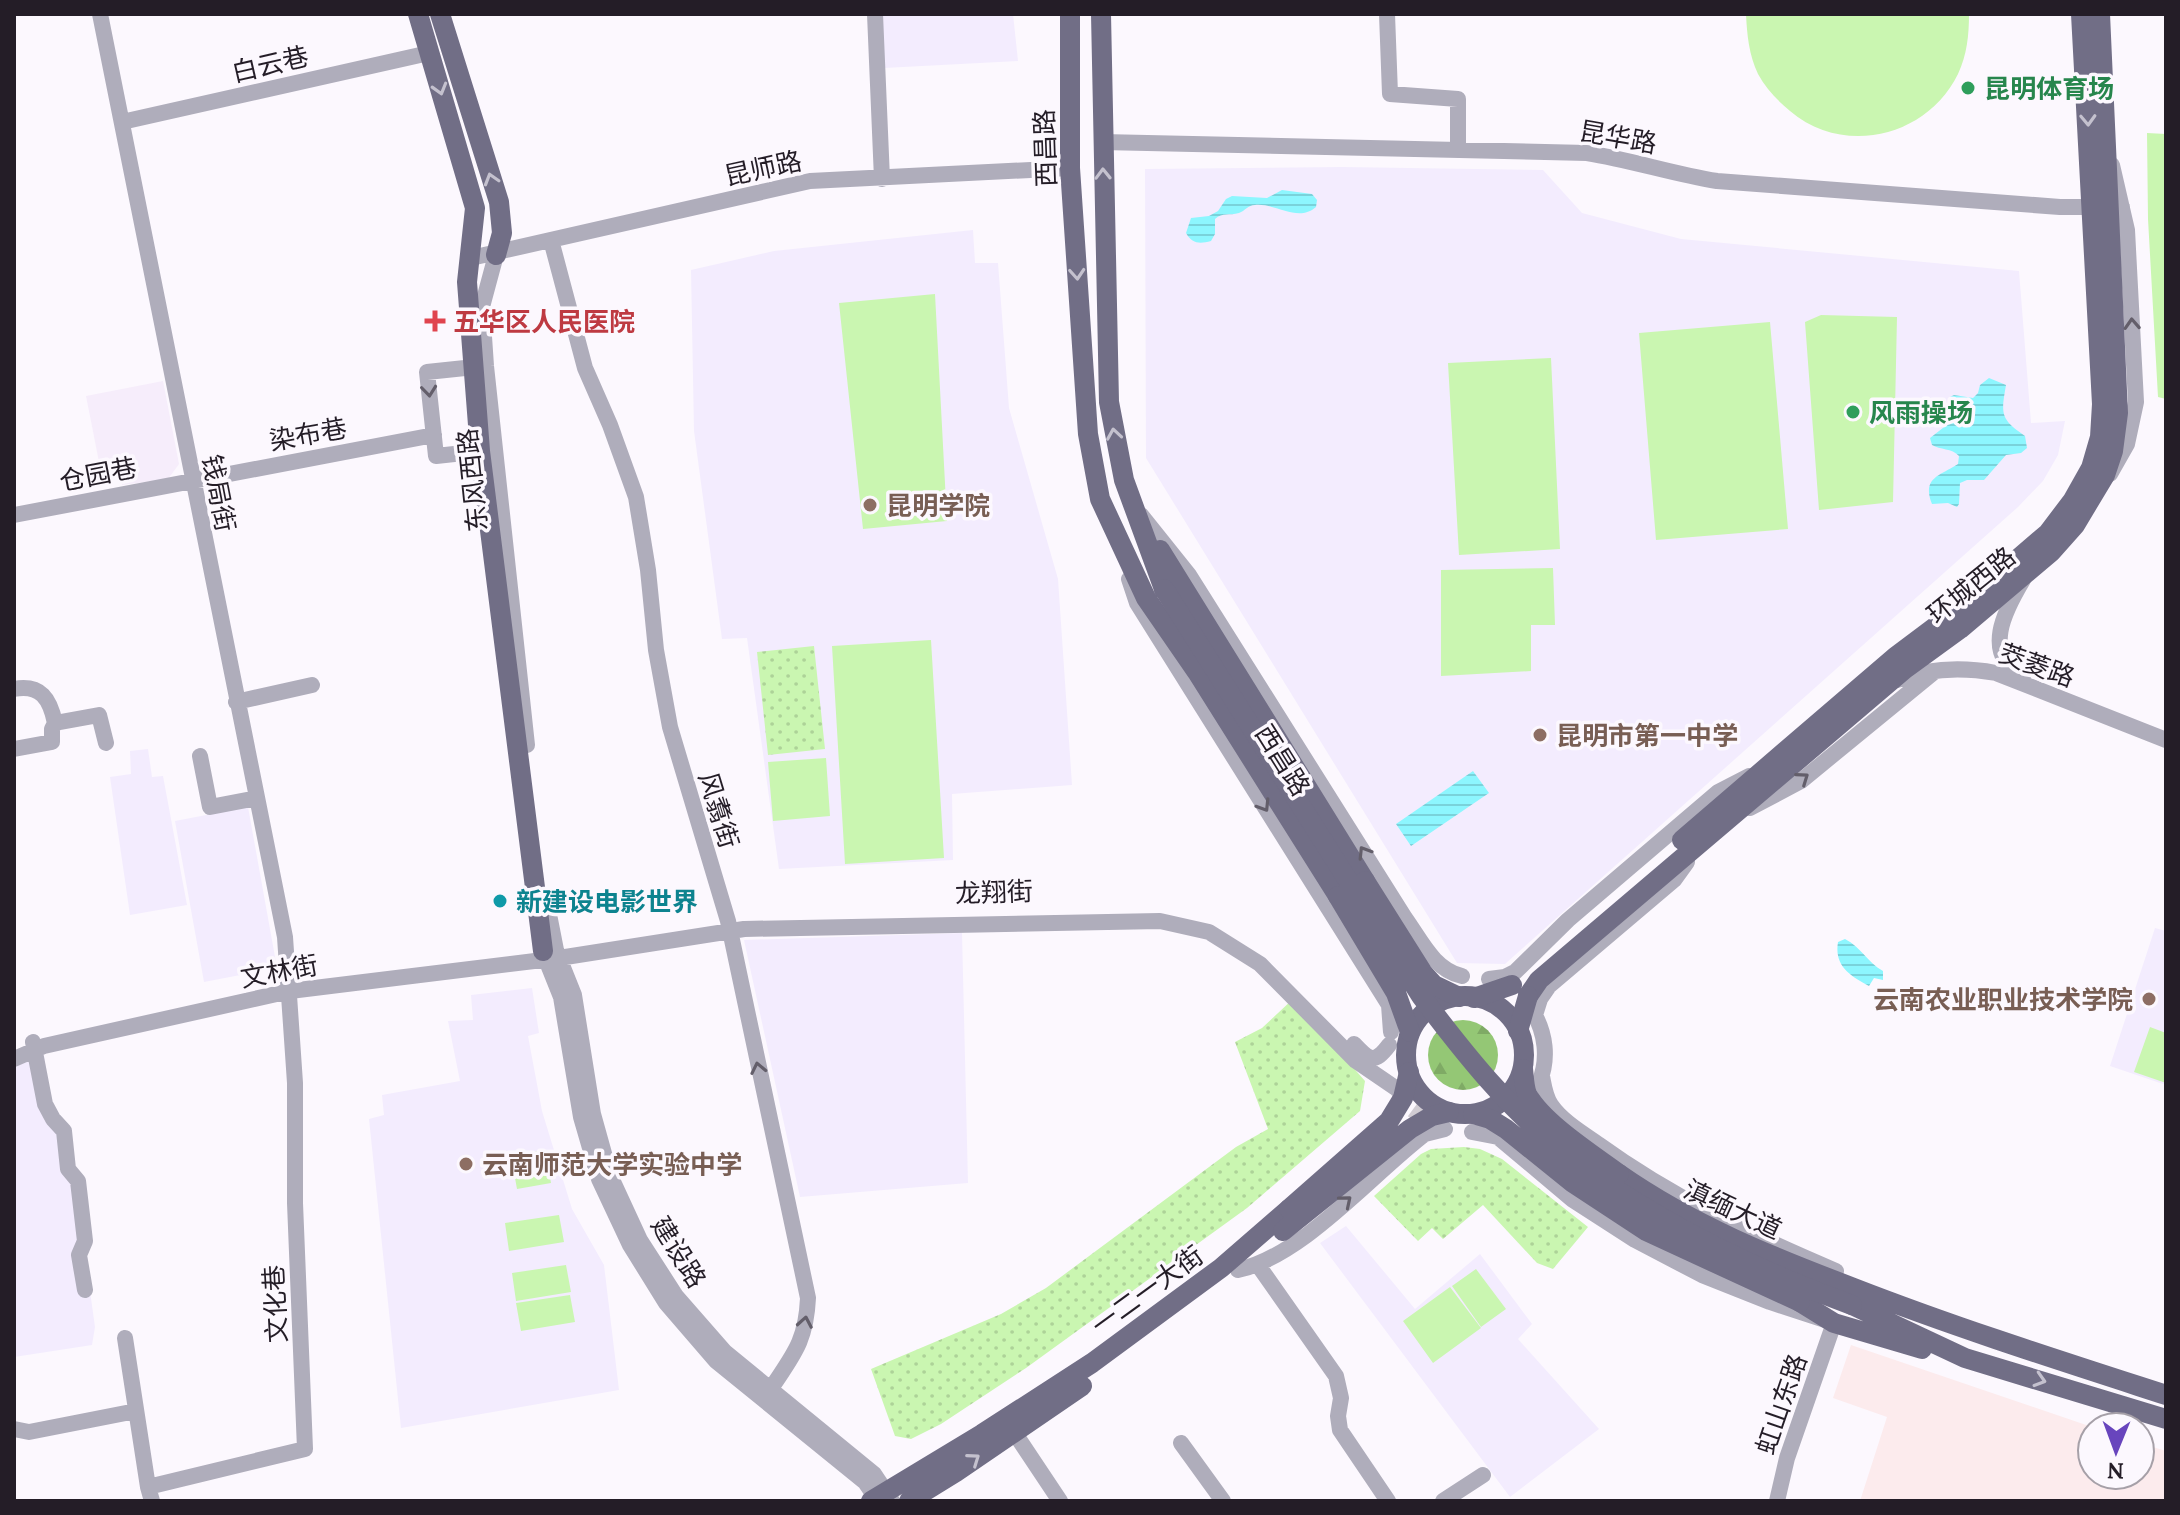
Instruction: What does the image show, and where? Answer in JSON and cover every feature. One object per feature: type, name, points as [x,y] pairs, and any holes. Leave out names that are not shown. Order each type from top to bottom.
[{"type":"main road","name":"东风西路","points":[[418,14],[475,208],[467,282],[551,955]]},
{"type":"main road","name":"东风西路","points":[[440,14],[499,202],[502,233],[496,255]]},
{"type":"main road","name":"西昌路","points":[[1070,14],[1070,168],[1088,434],[1096,484],[1146,598],[1197,672],[1396,993],[1396,1032]]},
{"type":"main road","name":"西昌路","points":[[1101,14],[1109,402],[1124,480],[1164,589]]},
{"type":"main road","name":"环城西路","points":[[1516,995],[1761,770],[2039,541],[2062,516],[2079,490],[2095,458],[2102,412],[2107,207],[2081,14]]},
{"type":"main road","name":"环城西路","points":[[1396,1032],[1445,999],[1516,995],[1539,980],[1888,684],[2028,572],[2068,534],[2099,487],[2113,451],[2118,413],[2100,14]]},
{"type":"main road","name":"西昌路","points":[[1135,508],[1423,973],[1434,985],[1466,998],[1499,1006],[1509,1015],[1518,1031]]},
{"type":"main road","name":"西昌路","points":[[1109,518],[1164,589],[1379,932],[1466,1056]]},
{"type":"main road","name":"环城西路","points":[[1516,995],[1518,1031]]},
{"type":"main road","name":"滇缅大道","points":[[1518,1031],[1534,1078],[1526,1092],[1569,1137],[1660,1203],[1715,1232],[1775,1258],[1927,1316],[2166,1395]]},
{"type":"main road","name":"一二一大街","points":[[881,1499],[1092,1363],[1221,1268],[1389,1121],[1403,1098],[1401,1084],[1405,1057],[1396,1032]]},
{"type":"main road","name":"滇缅大道","points":[[1466,1056],[1512,1105],[1565,1153],[1652,1213],[1787,1281],[1852,1305],[1965,1358],[2166,1419]]},
{"type":"main road","points":[[1472,1123],[1514,1089],[1534,1078]]},
{"type":"main road","points":[[1401,1084],[1412,1082],[1442,1122],[1472,1123],[1490,1119],[1573,1183],[1646,1231],[1800,1302],[1834,1323],[1920,1349],[1965,1358]]},
{"type":"main road","name":"一二一大街","points":[[909,1501],[1117,1361],[1248,1267],[1283,1231],[1410,1129],[1432,1116],[1442,1122]]},
{"type":"main road","name":"滇缅大道","points":[[1852,1305],[1970,1332]]},
{"type":"street","name":"钱局街","points":[[100,14],[285,937],[290,986]]},
{"type":"street","points":[[875,14],[882,179]]},
{"type":"street","points":[[1387,14],[1390,94],[1458,99],[1458,149]]},
{"type":"street","name":"白云巷","points":[[122,122],[429,53]]},
{"type":"street","name":"昆华路","points":[[1102,142],[1587,153],[1717,181],[2060,207],[2107,207]]},
{"type":"street","name":"昆师路","points":[[471,258],[496,255],[810,181],[1070,168]]},
{"type":"street","name":"风翥街","points":[[551,240],[585,368],[636,497],[648,570],[656,650],[670,727],[729,926],[808,1298],[802,1342],[770,1390]]},
{"type":"street","name":"东风西路","points":[[479,366],[482,307],[496,255]]},
{"type":"street","points":[[479,366],[427,372],[436,456],[487,450]]},
{"type":"street","name":"染布巷","points":[[191,480],[434,435]]},
{"type":"street","name":"仓园巷","points":[[14,515],[191,480]]},
{"type":"street","points":[[1135,508],[1189,575],[1405,918],[1438,965],[1455,977],[1516,995],[1545,1049],[1534,1078],[1552,1107],[1576,1129],[1629,1167],[1678,1196],[1767,1242],[1872,1286],[1927,1316]]},
{"type":"street","points":[[1109,518],[1137,603],[1389,1005],[1396,1032]]},
{"type":"street","name":"茭菱路","points":[[2028,572],[2002,620],[2000,644],[2010,669],[2166,737]]},
{"type":"street","name":"茭菱路","points":[[1888,684],[1935,671],[1970,669],[1996,673],[2166,737]]},
{"type":"street","points":[[1735,815],[1801,781],[1935,671]]},
{"type":"street","points":[[236,702],[312,685]]},
{"type":"street","points":[[14,689],[36,689],[46,696],[55,723],[52,742],[14,749]]},
{"type":"street","points":[[55,723],[99,715],[106,743]]},
{"type":"street","points":[[200,756],[210,807],[257,798]]},
{"type":"street","name":"龙翔街","points":[[551,955],[744,923],[1158,912],[1210,921],[1267,956],[1367,1058],[1381,1056],[1396,1032]]},
{"type":"street","name":"龙翔街","points":[[729,926],[744,929],[1160,921],[1209,932],[1260,964],[1356,1061],[1401,1084]]},
{"type":"street","name":"文林街","points":[[14,1049],[290,986],[551,955]]},
{"type":"street","name":"建设路","points":[[551,955],[574,995],[593,1114],[610,1175],[640,1240],[676,1296],[725,1352],[874,1474],[881,1499]]},
{"type":"street","name":"建设路","points":[[551,955],[581,1117],[599,1179],[630,1245],[666,1303],[716,1361],[865,1482],[881,1499]]},
{"type":"street","name":"文化巷","points":[[150,1494],[305,1449],[290,986]]},
{"type":"street","points":[[34,1045],[45,1104],[64,1131],[68,1169],[78,1181],[85,1241],[79,1255],[85,1290]]},
{"type":"street","name":"文林街","points":[[14,1059],[34,1045]]},
{"type":"street","points":[[1388,1501],[1340,1430],[1338,1416],[1341,1398],[1336,1376],[1248,1267],[1310,1231],[1442,1122]]},
{"type":"street","points":[[1472,1123],[1494,1127]]},
{"type":"street","points":[[1472,1123],[1498,1137],[1573,1200],[1635,1240],[1727,1286],[1834,1323]]},
{"type":"street","name":"虹山东路","points":[[1777,1501],[1787,1458],[1834,1323]]},
{"type":"street","points":[[125,1338],[150,1494]]},
{"type":"street","points":[[14,1429],[29,1432],[136,1411]]},
{"type":"street","points":[[1014,1432],[1060,1501]]},
{"type":"street","points":[[1181,1443],[1223,1501]]},
{"type":"street","points":[[1443,1501],[1483,1475]]},
{"type":"shaded area","points":[[881,14],[1013,14],[1018,61],[884,68]]},
{"type":"shaded area","name":"昆明市第一中学","points":[[1342,167],[1543,170],[1582,213],[1681,239],[2019,271],[2031,423],[2065,421],[2058,455],[2043,481],[2018,507],[1505,964],[1457,963],[1146,458],[1145,169]]},
{"type":"shaded area","name":"昆明学院","points":[[973,230],[975,263],[998,263],[1009,408],[1058,579],[1072,785],[952,794],[953,860],[779,869],[747,638],[722,639],[694,431],[691,270],[774,251]]},
{"type":"shaded area","points":[[163,381],[179,464],[168,479],[122,485],[121,478],[103,482],[86,396]]},
{"type":"shaded area","points":[[148,749],[152,777],[163,776],[187,905],[130,915],[110,777],[131,774],[130,751]]},
{"type":"shaded area","points":[[248,807],[277,968],[204,982],[175,821]]},
{"type":"shaded area","name":"云南农业职业技术学院","points":[[2155,928],[2166,931],[2166,1085],[2110,1066]]},
{"type":"shaded area","points":[[962,933],[968,1183],[800,1197],[744,940]]},
{"type":"shaded area","name":"云南师范大学实验中学","points":[[532,988],[539,1033],[528,1036],[542,1111],[572,1209],[604,1265],[619,1390],[401,1428],[369,1119],[384,1115],[382,1095],[460,1081],[448,1021],[473,1020],[471,995]]},
{"type":"shaded area","points":[[44,1055],[50,1104],[59,1119],[85,1255],[95,1327],[92,1345],[14,1357],[14,1067]]},
{"type":"shaded area","points":[[1346,1226],[1415,1309],[1480,1254],[1532,1324],[1518,1339],[1599,1429],[1510,1497],[1320,1243]]},
{"type":"shaded area","points":[[1851,1345],[2076,1422],[2076,1491],[2156,1491],[2156,1448],[2166,1451],[2166,1501],[1860,1501],[1887,1417],[1833,1398]]},
{"type":"green space","points":[[1746,14],[1969,14],[1968,37],[1958,74],[1944,96],[1926,113],[1905,126],[1859,136],[1835,133],[1811,125],[1772,94],[1752,60]]},
{"type":"green space","points":[[2147,133],[2166,134],[2166,399],[2158,397],[2148,219]]},
{"type":"green space","points":[[935,294],[947,521],[863,529],[839,303]]},
{"type":"green space","name":"风雨操场","points":[[1821,315],[1897,317],[1893,502],[1819,510],[1805,322]]},
{"type":"green space","points":[[1770,322],[1788,529],[1656,540],[1639,333]]},
{"type":"green space","points":[[1551,358],[1560,549],[1459,555],[1448,363]]},
{"type":"green space","points":[[1553,568],[1555,625],[1531,625],[1531,671],[1441,676],[1441,570]]},
{"type":"green space","points":[[931,640],[944,858],[845,864],[832,646]]},
{"type":"green space","points":[[814,646],[825,749],[768,755],[757,652]]},
{"type":"green space","points":[[826,758],[830,816],[773,821],[768,762]]},
{"type":"green space","points":[[1293,999],[1365,1081],[1360,1111],[1247,1208],[1026,1368],[941,1424],[911,1439],[895,1436],[871,1369],[1001,1314],[1046,1288],[1236,1147],[1268,1129],[1235,1042],[1262,1028]]},
{"type":"green space","points":[[1463,1020],[1482,1026],[1492,1036],[1498,1055],[1492,1074],[1482,1084],[1463,1090],[1444,1084],[1434,1074],[1428,1055],[1434,1036],[1444,1026]]},
{"type":"green space","points":[[2150,1027],[2166,1033],[2166,1083],[2134,1072]]},
{"type":"green space","points":[[1431,1149],[1480,1149],[1502,1159],[1588,1227],[1553,1269],[1537,1263],[1483,1205],[1443,1239],[1432,1228],[1418,1241],[1374,1196],[1421,1154]]},
{"type":"green space","points":[[545,1150],[551,1183],[517,1189],[511,1156]]},
{"type":"green space","points":[[559,1215],[564,1242],[509,1251],[505,1223]]},
{"type":"green space","points":[[566,1265],[571,1292],[516,1301],[512,1273]]},
{"type":"green space","points":[[1476,1269],[1506,1309],[1481,1327],[1452,1286]]},
{"type":"green space","points":[[1450,1287],[1481,1328],[1433,1363],[1403,1321]]},
{"type":"green space","points":[[570,1295],[575,1322],[521,1331],[516,1303]]},
{"type":"water","points":[[1282,190],[1312,194],[1317,200],[1316,207],[1294,213],[1253,205],[1239,213],[1215,219],[1215,234],[1211,241],[1197,242],[1186,233],[1191,218],[1209,216],[1232,196],[1267,198]]},
{"type":"water","points":[[1989,378],[2006,385],[2004,415],[2025,436],[2027,448],[2021,453],[2006,455],[1984,480],[1960,483],[1957,507],[1948,503],[1932,504],[1929,495],[1931,482],[1958,464],[1959,456],[1932,445],[1930,438],[1948,424],[1950,397],[1973,398],[1980,385]]},
{"type":"water","points":[[1473,771],[1489,793],[1411,846],[1396,824]]},
{"type":"water","points":[[1845,939],[1883,971],[1883,980],[1874,978],[1869,986],[1845,969],[1837,950],[1838,942]]},
{"type":"tunnel","points":[[1398,1091],[1410,1108],[1432,1124]]},
{"type":"place","name":"昆明体育场","points":[[1968,88]]},
{"type":"place","name":"五华区人民医院","points":[[435,321]]},
{"type":"place","name":"风雨操场","points":[[1853,412]]},
{"type":"place","name":"昆明学院","points":[[870,505]]},
{"type":"place","name":"昆明市第一中学","points":[[1540,735]]},
{"type":"place","name":"新建设电影世界","points":[[500,901]]},
{"type":"place","name":"云南农业职业技术学院","points":[[2149,999]]},
{"type":"place","name":"云南师范大学实验中学","points":[[466,1164]]}]
